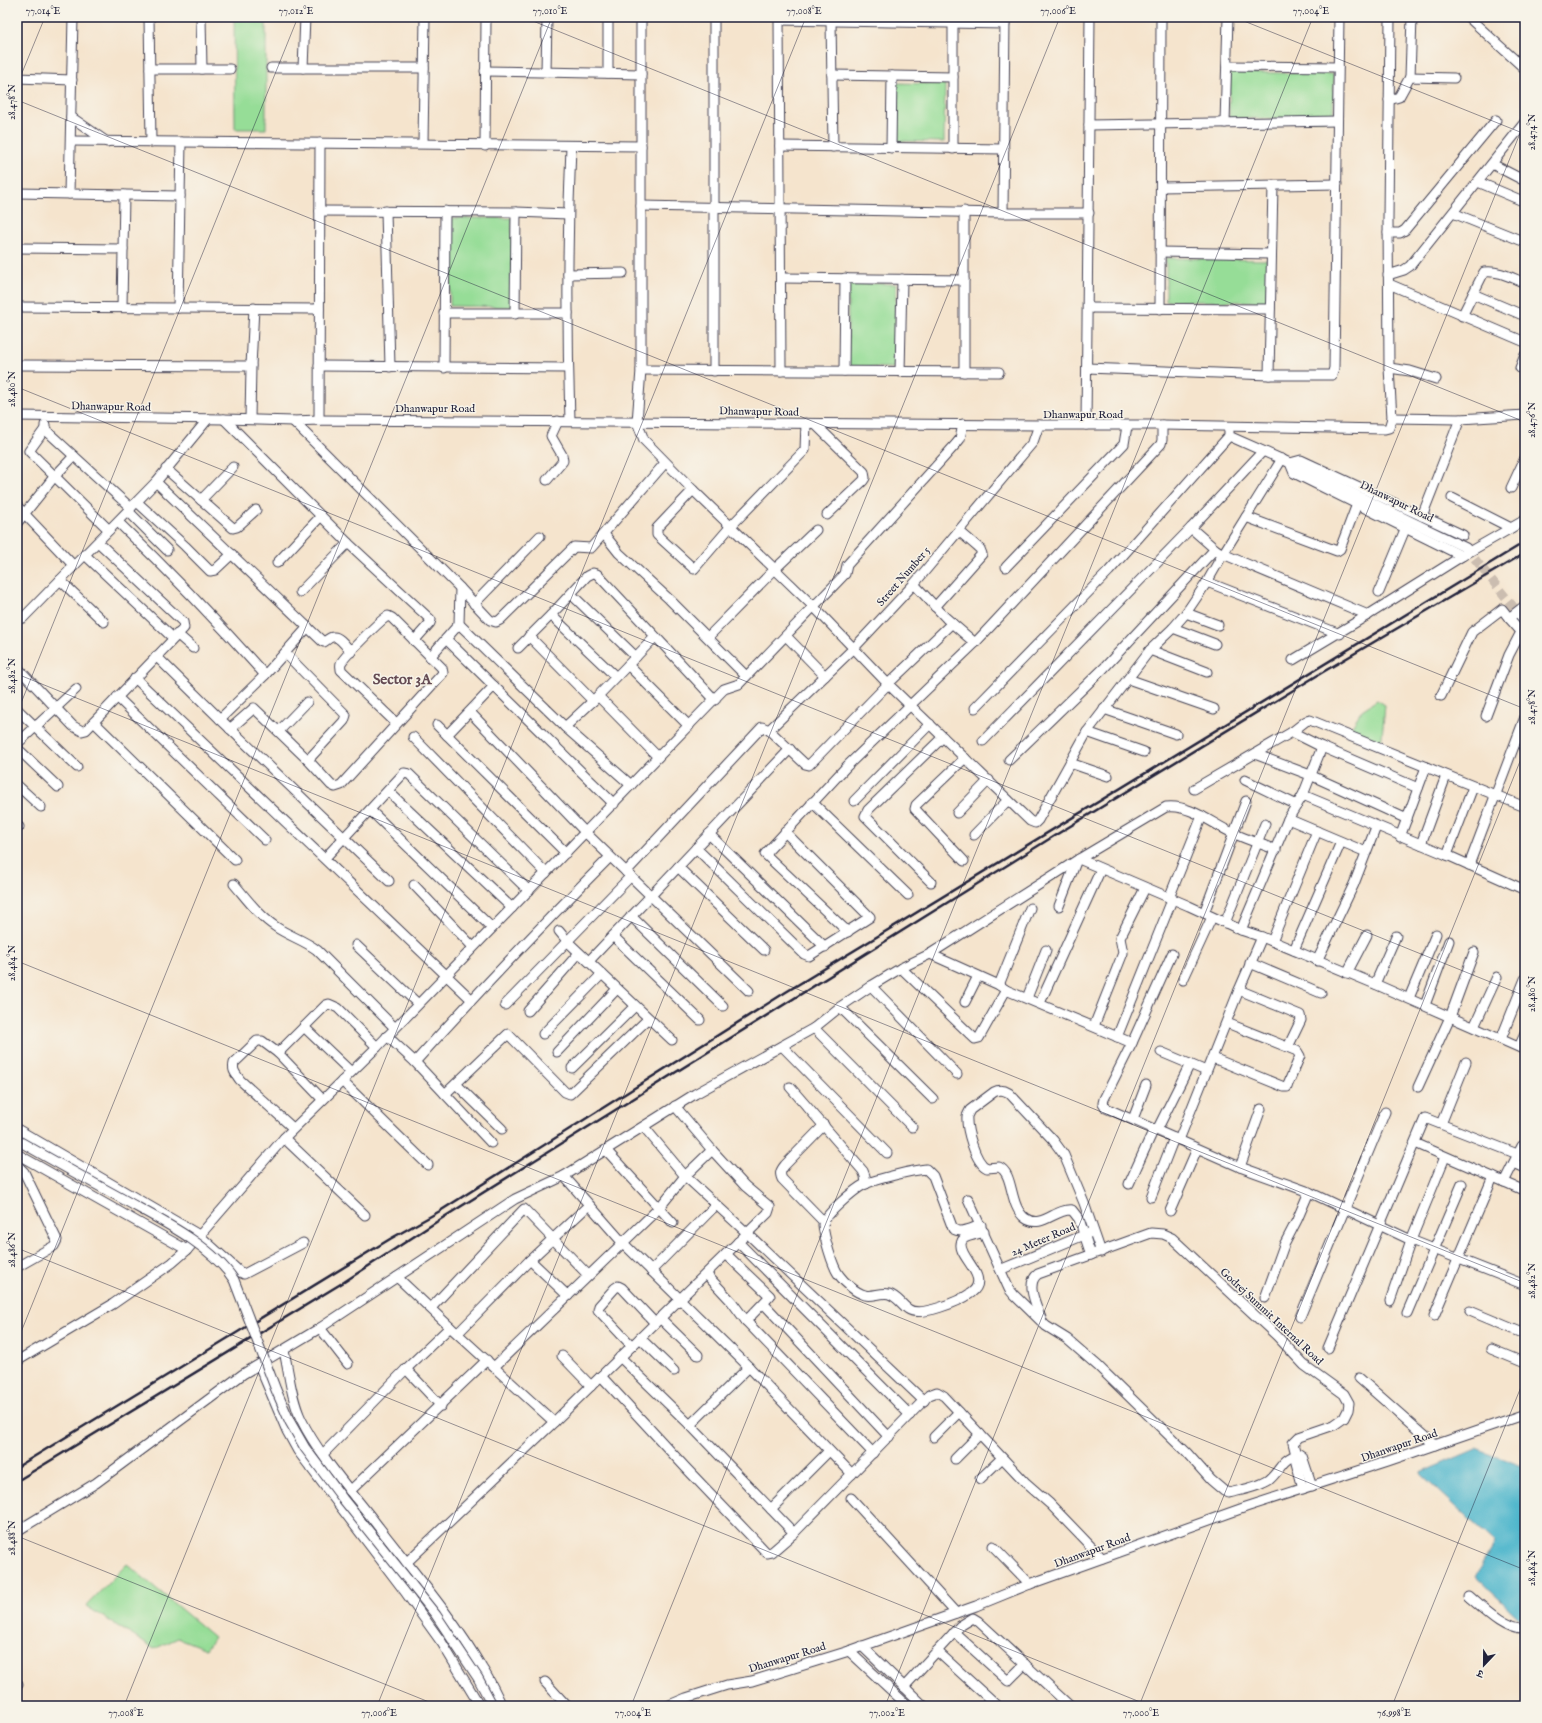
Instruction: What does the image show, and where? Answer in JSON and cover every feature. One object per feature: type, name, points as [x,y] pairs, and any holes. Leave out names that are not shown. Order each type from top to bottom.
[{"type":"street","points":[[69,194],[73,17]]},
{"type":"street","points":[[149,17],[151,142]]},
{"type":"street","points":[[202,17],[202,69]]},
{"type":"street","points":[[303,68],[305,17]]},
{"type":"street","points":[[423,143],[425,17]]},
{"type":"street","points":[[485,146],[486,17]]},
{"type":"street","points":[[546,72],[547,17]]},
{"type":"street","points":[[608,17],[608,73]]},
{"type":"street","points":[[641,17],[641,370],[637,422],[642,437],[665,463],[814,607],[888,684],[1030,821],[1036,822],[1087,732],[1104,709],[1150,650],[1186,613],[1207,582],[1219,552]]},
{"type":"street","points":[[714,17],[714,371]]},
{"type":"street","points":[[1086,425],[1090,17]]},
{"type":"street","points":[[1160,309],[1161,17]]},
{"type":"street","points":[[1225,123],[1228,17]]},
{"type":"street","points":[[1087,368],[1269,375],[1330,376],[1333,374],[1339,17]]},
{"type":"street","points":[[1392,17],[1389,100],[1388,233],[1389,368],[1392,418],[1460,419],[1525,415]]},
{"type":"street","points":[[1389,100],[1399,96],[1404,91],[1410,77],[1412,17]]},
{"type":"street","points":[[1468,17],[1525,69]]},
{"type":"street","points":[[781,371],[779,19],[953,24],[1005,21],[1003,213]]},
{"type":"street","points":[[831,21],[833,147]]},
{"type":"street","points":[[953,24],[953,148]]},
{"type":"street","points":[[1227,66],[1338,67]]},
{"type":"street","points":[[271,68],[424,68]]},
{"type":"street","points":[[150,69],[230,69]]},
{"type":"street","points":[[485,71],[641,74]]},
{"type":"street","points":[[832,75],[953,77]]},
{"type":"street","points":[[891,148],[892,76]]},
{"type":"street","points":[[1410,77],[1454,78]]},
{"type":"street","points":[[17,78],[72,80]]},
{"type":"street","points":[[71,117],[107,142]]},
{"type":"street","points":[[1388,233],[1400,233],[1405,230],[1496,120]]},
{"type":"street","points":[[1089,126],[1337,121]]},
{"type":"street","points":[[1388,275],[1404,270],[1410,266],[1525,122]]},
{"type":"street","points":[[71,141],[423,143],[485,146],[641,146]]},
{"type":"street","points":[[178,308],[181,142]]},
{"type":"street","points":[[319,420],[320,143]]},
{"type":"street","points":[[570,421],[568,368],[568,214],[571,146]]},
{"type":"street","points":[[780,146],[1004,149]]},
{"type":"street","points":[[1492,164],[1525,181]]},
{"type":"street","points":[[1478,182],[1525,202]]},
{"type":"street","points":[[1161,187],[1337,184]]},
{"type":"street","points":[[1269,375],[1272,185]]},
{"type":"street","points":[[17,193],[180,196]]},
{"type":"street","points":[[122,307],[124,195]]},
{"type":"street","points":[[642,206],[964,211],[1003,213],[1089,213]]},
{"type":"street","points":[[320,211],[444,211],[568,214]]},
{"type":"street","points":[[386,211],[390,367]]},
{"type":"street","points":[[444,211],[444,368]]},
{"type":"street","points":[[964,211],[964,372]]},
{"type":"street","points":[[515,314],[516,212]]},
{"type":"street","points":[[1453,212],[1525,242]]},
{"type":"street","points":[[17,248],[123,249]]},
{"type":"street","points":[[1160,252],[1271,254]]},
{"type":"street","points":[[1462,316],[1484,272],[1491,271],[1500,273],[1525,283]]},
{"type":"street","points":[[568,274],[623,273]]},
{"type":"street","points":[[781,278],[964,280]]},
{"type":"street","points":[[844,371],[845,278]]},
{"type":"street","points":[[900,372],[902,279]]},
{"type":"street","points":[[1389,284],[1525,342]]},
{"type":"street","points":[[1472,294],[1525,316]]},
{"type":"street","points":[[17,307],[319,309]]},
{"type":"street","points":[[250,419],[250,366],[254,308]]},
{"type":"street","points":[[1088,308],[1270,309]]},
{"type":"street","points":[[444,313],[568,313]]},
{"type":"street","points":[[1520,368],[1525,355]]},
{"type":"street","points":[[17,365],[250,366]]},
{"type":"street","points":[[319,366],[568,368]]},
{"type":"street","points":[[1389,368],[1410,371],[1436,379]]},
{"type":"street","points":[[641,370],[998,372]]},
{"type":"street","name":"Dhanwapur Road","points":[[17,416],[250,419],[293,421],[570,421],[1127,426],[1162,425],[1385,429],[1389,428],[1392,418]]},
{"type":"street","points":[[43,417],[45,429],[74,456],[132,507],[185,546],[210,571],[215,570],[232,554]]},
{"type":"street","points":[[17,619],[23,618],[118,522],[156,482],[208,419]]},
{"type":"street","points":[[224,419],[348,543],[431,620],[414,641]]},
{"type":"street","points":[[1422,516],[1460,419]]},
{"type":"street","points":[[293,421],[490,620],[496,622],[500,620],[574,547],[591,548],[665,463]]},
{"type":"street","points":[[548,480],[563,461],[562,455],[550,436],[558,421]]},
{"type":"street","points":[[811,423],[864,472],[865,475],[863,481],[827,516]]},
{"type":"street","points":[[692,490],[657,528],[657,535],[694,569],[731,526],[805,450],[811,423]]},
{"type":"street","points":[[17,1361],[113,1304],[172,1263],[187,1250],[293,1128],[377,1047],[724,689],[736,687],[814,607],[845,574],[847,565],[956,444],[960,439],[963,424]]},
{"type":"street","name":"Street Number 5","points":[[769,730],[854,648],[914,584],[1033,442],[1039,425]]},
{"type":"street","points":[[848,932],[765,854],[812,802],[910,704],[975,643],[1161,444],[1162,425]]},
{"type":"street","points":[[1006,567],[1124,444],[1127,426]]},
{"type":"street","points":[[975,708],[1110,571],[1229,436],[1229,426]]},
{"type":"street","points":[[45,429],[29,451],[109,530]]},
{"type":"street","name":"Dhanwapur Road","points":[[1229,436],[1262,452],[1286,461],[1464,552]]},
{"type":"street","points":[[984,741],[1192,528],[1262,452]]},
{"type":"street","points":[[17,523],[54,477],[74,456]]},
{"type":"street","points":[[1511,488],[1522,472],[1525,458]]},
{"type":"street","points":[[1286,461],[1301,460],[1463,535]]},
{"type":"street","points":[[1286,461],[1294,473],[1406,527],[1464,552]]},
{"type":"street","points":[[1009,760],[1104,668],[1219,552],[1286,461]]},
{"type":"street","points":[[201,500],[233,467]]},
{"type":"street","points":[[166,469],[233,528],[237,528],[256,510]]},
{"type":"street","points":[[156,482],[324,642],[331,637],[338,638],[351,652]]},
{"type":"street","points":[[1452,498],[1511,528]]},
{"type":"street","points":[[1246,517],[1337,551],[1340,549],[1357,504]]},
{"type":"street","points":[[17,506],[74,566]]},
{"type":"street","points":[[132,507],[167,550]]},
{"type":"street","points":[[277,563],[321,516]]},
{"type":"street","points":[[1293,660],[1340,634],[1464,552],[1525,520]]},
{"type":"street","points":[[118,522],[167,569],[223,627],[265,675]]},
{"type":"street","points":[[1379,592],[1406,527]]},
{"type":"street","points":[[1192,528],[1219,552],[1368,616]]},
{"type":"street","points":[[708,637],[816,530]]},
{"type":"street","points":[[935,607],[982,554],[980,549],[959,531]]},
{"type":"street","points":[[604,534],[619,553],[708,637],[746,676]]},
{"type":"street","points":[[474,604],[540,536]]},
{"type":"street","points":[[17,668],[78,729],[82,731],[86,730],[94,722],[184,628],[183,622],[98,542]]},
{"type":"street","points":[[300,592],[348,543]]},
{"type":"street","points":[[85,555],[175,636],[193,648]]},
{"type":"street","points":[[518,648],[590,574],[597,574],[715,700]]},
{"type":"street","points":[[60,580],[104,622]]},
{"type":"street","points":[[1207,582],[1340,634]]},
{"type":"street","points":[[914,584],[935,607],[975,643]]},
{"type":"street","points":[[430,657],[459,624],[460,588]]},
{"type":"street","points":[[571,594],[636,657]]},
{"type":"street","points":[[1441,696],[1472,632],[1502,609],[1523,634],[1509,654],[1486,716]]},
{"type":"street","points":[[1509,618],[1524,611]]},
{"type":"street","points":[[1186,613],[1218,625]]},
{"type":"street","points":[[551,615],[616,677]]},
{"type":"street","points":[[230,729],[254,708],[308,760],[331,785],[338,787],[442,674],[442,668],[392,618],[388,616],[351,652],[342,663],[341,670],[396,723]]},
{"type":"street","points":[[505,1005],[568,942],[762,727],[769,730],[806,764],[809,765],[888,684],[952,623]]},
{"type":"street","points":[[459,624],[565,727],[631,785]]},
{"type":"street","points":[[220,719],[265,675],[308,627]]},
{"type":"street","points":[[1173,628],[1215,644]]},
{"type":"street","points":[[529,636],[658,757]]},
{"type":"street","points":[[786,636],[825,676]]},
{"type":"street","points":[[565,727],[596,698],[655,637]]},
{"type":"street","points":[[446,639],[614,804]]},
{"type":"street","points":[[1150,650],[1207,672]]},
{"type":"street","points":[[285,653],[346,715],[344,721],[308,760]]},
{"type":"street","points":[[156,656],[389,881]]},
{"type":"street","points":[[628,665],[689,726]]},
{"type":"street","points":[[135,678],[471,999]]},
{"type":"street","points":[[1128,679],[1214,709]]},
{"type":"street","points":[[447,736],[494,686]]},
{"type":"street","points":[[17,744],[76,690]]},
{"type":"street","points":[[117,697],[265,840]]},
{"type":"street","points":[[279,731],[307,702]]},
{"type":"street","points":[[17,709],[77,767]]},
{"type":"street","points":[[1104,709],[1176,734]]},
{"type":"street","points":[[470,712],[586,833],[749,991]]},
{"type":"street","points":[[1469,865],[1525,717]]},
{"type":"street","points":[[1194,789],[1310,720],[1525,807]]},
{"type":"street","points":[[94,722],[235,860]]},
{"type":"street","points":[[854,801],[930,724]]},
{"type":"street","points":[[436,725],[566,853]]},
{"type":"street","points":[[1087,732],[1144,752]]},
{"type":"street","points":[[1292,732],[1322,747],[1418,788]]},
{"type":"street","points":[[413,737],[546,873]]},
{"type":"street","points":[[931,882],[865,816],[868,810],[943,737]]},
{"type":"street","points":[[1241,930],[1288,819],[1303,795],[1322,747]]},
{"type":"street","points":[[17,748],[58,787]]},
{"type":"street","points":[[589,961],[790,749]]},
{"type":"street","points":[[1255,754],[1310,775],[1407,818]]},
{"type":"street","points":[[964,861],[916,808],[916,805],[965,758]]},
{"type":"street","points":[[1070,763],[1108,776]]},
{"type":"street","points":[[1400,837],[1426,767]]},
{"type":"street","points":[[325,858],[404,774],[410,774],[529,891]]},
{"type":"street","points":[[1421,844],[1446,776]]},
{"type":"street","points":[[957,813],[989,780]]},
{"type":"street","points":[[1245,780],[1296,805]]},
{"type":"street","points":[[17,786],[41,807]]},
{"type":"street","points":[[1447,856],[1473,787]]},
{"type":"street","points":[[388,791],[512,908]]},
{"type":"street","points":[[1303,795],[1400,837],[1421,844],[1525,890]]},
{"type":"street","points":[[974,834],[1008,800]]},
{"type":"street","points":[[1183,980],[1208,915],[1246,801]]},
{"type":"street","points":[[812,802],[908,895]]},
{"type":"street","points":[[17,1531],[96,1483],[243,1374],[284,1351],[320,1328],[515,1199],[564,1176],[644,1127],[674,1106],[814,1028],[840,1007],[871,986],[901,968],[930,954],[1077,860],[1166,807],[1178,808],[1202,816],[1234,834],[1276,850]]},
{"type":"street","points":[[370,810],[492,928]]},
{"type":"street","points":[[1117,1037],[1202,816]]},
{"type":"street","points":[[1288,819],[1366,852]]},
{"type":"street","points":[[1225,923],[1265,824]]},
{"type":"street","points":[[1317,961],[1354,884],[1376,827]]},
{"type":"street","points":[[1272,942],[1317,831]]},
{"type":"street","points":[[696,848],[806,956],[812,955],[870,917],[785,832]]},
{"type":"street","points":[[709,834],[825,947]]},
{"type":"street","points":[[1294,950],[1341,842]]},
{"type":"street","points":[[415,1062],[471,999],[610,857]]},
{"type":"street","points":[[1077,860],[1241,930],[1262,937],[1409,998],[1522,1048],[1525,1034]]},
{"type":"street","points":[[1059,906],[1077,860]]},
{"type":"street","points":[[678,867],[764,950]]},
{"type":"street","points":[[1040,1004],[1101,869]]},
{"type":"street","points":[[234,884],[269,923],[278,929],[306,941],[317,950],[395,1028]]},
{"type":"street","points":[[414,885],[473,947]]},
{"type":"street","points":[[1094,1026],[1123,952],[1120,938],[1145,888]]},
{"type":"street","points":[[901,968],[973,1038],[980,1038],[1002,987],[1030,908]]},
{"type":"street","points":[[632,916],[723,1006]]},
{"type":"street","points":[[559,931],[568,942],[672,1040]]},
{"type":"street","points":[[1409,998],[1436,934]]},
{"type":"street","points":[[1347,972],[1367,935]]},
{"type":"street","points":[[613,936],[700,1020]]},
{"type":"street","points":[[1375,984],[1396,936]]},
{"type":"street","points":[[1151,1197],[1213,1058],[1239,990],[1262,937]]},
{"type":"street","points":[[1425,1005],[1449,941]]},
{"type":"street","points":[[356,945],[418,1004]]},
{"type":"street","points":[[1026,998],[1046,950]]},
{"type":"street","points":[[528,1011],[579,952]]},
{"type":"street","points":[[1418,1087],[1450,1017],[1474,952]]},
{"type":"street","points":[[930,954],[1026,998],[1132,1043]]},
{"type":"street","points":[[1172,954],[1104,1103],[1106,1108],[1240,1167],[1308,1192],[1411,1240],[1525,1285]]},
{"type":"street","points":[[1250,963],[1321,993]]},
{"type":"street","points":[[543,1034],[602,974]]},
{"type":"street","points":[[965,1002],[978,976]]},
{"type":"street","points":[[1474,1027],[1497,977]]},
{"type":"street","points":[[1501,1039],[1525,979]]},
{"type":"street","points":[[871,986],[958,1074]]},
{"type":"street","points":[[557,1052],[617,989]]},
{"type":"street","points":[[1239,990],[1300,1015],[1301,1020],[1288,1047]]},
{"type":"street","points":[[278,1053],[326,1005],[329,1004],[334,1004],[377,1047]]},
{"type":"street","points":[[572,1068],[635,1006]]},
{"type":"street","points":[[840,1007],[933,1099]]},
{"type":"street","points":[[445,1094],[508,1034],[565,1092],[570,1094],[648,1019]]},
{"type":"street","points":[[1213,1058],[1286,1086],[1300,1056],[1298,1051],[1227,1023]]},
{"type":"street","points":[[304,1027],[351,1072]]},
{"type":"street","points":[[814,1028],[912,1127]]},
{"type":"street","points":[[387,1036],[415,1062],[491,1143]]},
{"type":"street","points":[[293,1128],[240,1080],[234,1072],[234,1063],[257,1041],[262,1041],[278,1053],[322,1099]]},
{"type":"street","points":[[782,1046],[887,1153]]},
{"type":"street","points":[[1161,1052],[1206,1071]]},
{"type":"street","points":[[1441,1124],[1466,1062]]},
{"type":"street","points":[[1129,1184],[1190,1064]]},
{"type":"street","points":[[342,1080],[428,1166]]},
{"type":"street","points":[[456,1084],[502,1129]]},
{"type":"street","points":[[1133,1120],[1146,1085]]},
{"type":"street","points":[[790,1087],[863,1171],[866,1176],[866,1184]]},
{"type":"street","points":[[1091,1255],[1079,1218],[1072,1210],[1061,1211],[1039,1221],[1033,1222],[1026,1219],[1020,1213],[1014,1200],[1006,1172],[998,1167],[987,1168],[981,1163],[971,1140],[966,1121],[967,1114],[970,1110],[999,1090],[1010,1093],[1064,1155],[1101,1252]]},
{"type":"street","points":[[406,1563],[554,1422],[768,1213],[770,1207],[745,1186],[674,1106]]},
{"type":"street","points":[[1240,1167],[1261,1109]]},
{"type":"street","points":[[1300,1317],[1385,1112]]},
{"type":"street","points":[[1328,1348],[1426,1118],[1522,1155]]},
{"type":"street","points":[[824,1125],[780,1171],[782,1179],[824,1222]]},
{"type":"street","points":[[644,1127],[686,1176],[748,1233],[924,1402]]},
{"type":"street","points":[[17,1129],[199,1235],[244,1274],[303,1243]]},
{"type":"street","points":[[284,1138],[365,1215]]},
{"type":"street","points":[[17,1140],[160,1220],[216,1258],[226,1268],[234,1280],[290,1422],[306,1448],[343,1499],[436,1615],[478,1678],[493,1706]]},
{"type":"street","points":[[1415,1144],[1525,1191]]},
{"type":"street","points":[[1504,1182],[1514,1163],[1522,1155],[1522,1146],[1525,1145]]},
{"type":"street","points":[[1170,1211],[1198,1149]]},
{"type":"street","points":[[606,1150],[673,1223]]},
{"type":"street","points":[[350,1491],[440,1406],[568,1296],[622,1242],[659,1208],[686,1176],[712,1150]]},
{"type":"street","points":[[17,1154],[187,1250]]},
{"type":"street","points":[[1390,1301],[1411,1240],[1445,1157]]},
{"type":"street","points":[[1514,1163],[1525,1168]]},
{"type":"street","points":[[17,1165],[24,1172],[58,1240],[54,1246],[17,1267]]},
{"type":"street","points":[[926,1169],[933,1176],[953,1229],[962,1232],[982,1228],[964,1239],[961,1243],[961,1248],[976,1274],[978,1281],[975,1289],[967,1296],[931,1311],[916,1312],[909,1310],[897,1298],[891,1295],[864,1295],[856,1291],[839,1275],[833,1262],[823,1229],[824,1222],[831,1213],[856,1190],[866,1184],[926,1169]]},
{"type":"street","points":[[564,1176],[622,1242],[749,1367],[852,1474]]},
{"type":"street","points":[[1434,1316],[1493,1177]]},
{"type":"street","points":[[1407,1313],[1462,1184]]},
{"type":"street","points":[[1265,1298],[1284,1245],[1297,1220],[1308,1192]]},
{"type":"street","points":[[515,1199],[588,1275]]},
{"type":"street","name":"24 Meter Road","points":[[968,1199],[1002,1269],[1009,1289],[1042,1322]]},
{"type":"street","points":[[323,1454],[406,1369],[454,1330],[553,1240],[589,1205]]},
{"type":"street","points":[[651,1272],[716,1205]]},
{"type":"street","points":[[431,1308],[524,1209]]},
{"type":"street","name":"24 Meter Road","points":[[1002,1269],[1094,1232]]},
{"type":"street","name":"Godrej Summit Internal Road","points":[[1042,1322],[1030,1286],[1034,1276],[1151,1233],[1163,1234],[1172,1238],[1276,1336],[1304,1365],[1344,1394],[1349,1403],[1348,1410],[1344,1418],[1334,1424],[1296,1438],[1293,1445],[1303,1489]]},
{"type":"street","points":[[738,1242],[910,1415]]},
{"type":"street","points":[[726,1254],[769,1294],[769,1299],[746,1321]]},
{"type":"street","points":[[530,1260],[568,1296]]},
{"type":"street","points":[[706,1274],[732,1302],[746,1321],[873,1453]]},
{"type":"street","points":[[398,1277],[554,1422]]},
{"type":"street","points":[[632,1346],[598,1310],[599,1306],[618,1286],[698,1355]]},
{"type":"street","points":[[764,1304],[890,1437]]},
{"type":"street","points":[[1470,1311],[1525,1334]]},
{"type":"street","points":[[1042,1322],[1068,1339],[1098,1366],[1187,1453],[1211,1480],[1224,1491],[1236,1491],[1263,1483],[1273,1476],[1284,1461],[1299,1454],[1302,1456],[1312,1486]]},
{"type":"street","points":[[320,1328],[348,1364]]},
{"type":"street","points":[[640,1338],[674,1371]]},
{"type":"street","points":[[1491,1349],[1525,1364]]},
{"type":"street","points":[[284,1351],[297,1408],[301,1419],[323,1454],[350,1491],[438,1603],[461,1635],[483,1668],[502,1706]]},
{"type":"street","points":[[562,1356],[591,1386]]},
{"type":"street","points":[[620,1358],[690,1425],[794,1533]]},
{"type":"street","points":[[259,1365],[287,1430],[298,1451],[442,1643],[480,1706]]},
{"type":"street","points":[[690,1425],[749,1367]]},
{"type":"street","points":[[406,1369],[440,1406]]},
{"type":"street","points":[[601,1376],[685,1467],[768,1553],[772,1552],[794,1533],[910,1415],[934,1392],[937,1392],[944,1396],[1002,1458],[1102,1558]]},
{"type":"street","points":[[1359,1378],[1435,1445]]},
{"type":"street","points":[[934,1437],[959,1412]]},
{"type":"street","name":"Dhanwapur Road","points":[[667,1706],[686,1698],[727,1686],[752,1681],[849,1651],[953,1614],[1030,1584],[1246,1507],[1525,1414]]},
{"type":"street","points":[[955,1459],[980,1434]]},
{"type":"street","points":[[771,1509],[829,1451]]},
{"type":"street","points":[[980,1479],[1002,1458]]},
{"type":"street","points":[[851,1498],[953,1614],[957,1629],[1008,1681],[1025,1664]]},
{"type":"street","points":[[362,1536],[374,1521]]},
{"type":"street","points":[[993,1546],[1030,1584]]},
{"type":"street","points":[[1469,1595],[1502,1622],[1520,1629],[1525,1628]]},
{"type":"street","points":[[904,1687],[957,1629],[973,1618],[1070,1706]]},
{"type":"street","points":[[862,1646],[924,1706]]},
{"type":"street","points":[[849,1651],[908,1706]]},
{"type":"street","points":[[937,1651],[995,1704]]},
{"type":"street","points":[[545,1682],[567,1706]]},
{"type":"green space","points":[[234,17],[266,17],[266,129],[235,129]]},
{"type":"green space","points":[[1230,72],[1334,74],[1333,120],[1229,118]]},
{"type":"green space","points":[[896,83],[945,84],[944,142],[896,141]]},
{"type":"green space","points":[[450,218],[512,218],[512,307],[450,306]]},
{"type":"green space","points":[[1166,258],[1267,260],[1267,302],[1166,301]]},
{"type":"green space","points":[[848,283],[896,284],[895,368],[848,367]]},
{"type":"green space","points":[[1377,700],[1385,705],[1381,747],[1348,732],[1362,710]]},
{"type":"green space","points":[[127,1564],[214,1637],[206,1649],[178,1638],[154,1649],[86,1606]]},
{"type":"water","points":[[1476,1449],[1525,1467],[1525,1620],[1522,1621],[1475,1576],[1495,1543],[1420,1473]]},
{"type":"tunnel","points":[[1466,548],[1520,615]]},
{"type":"railway","points":[[17,1467],[390,1239],[440,1211],[786,992],[1525,542]]},
{"type":"railway","points":[[17,1481],[344,1282],[444,1217],[1054,836],[1323,672],[1525,553]]},
{"type":"district","name":"Sector 3A","points":[[402,679]]}]
